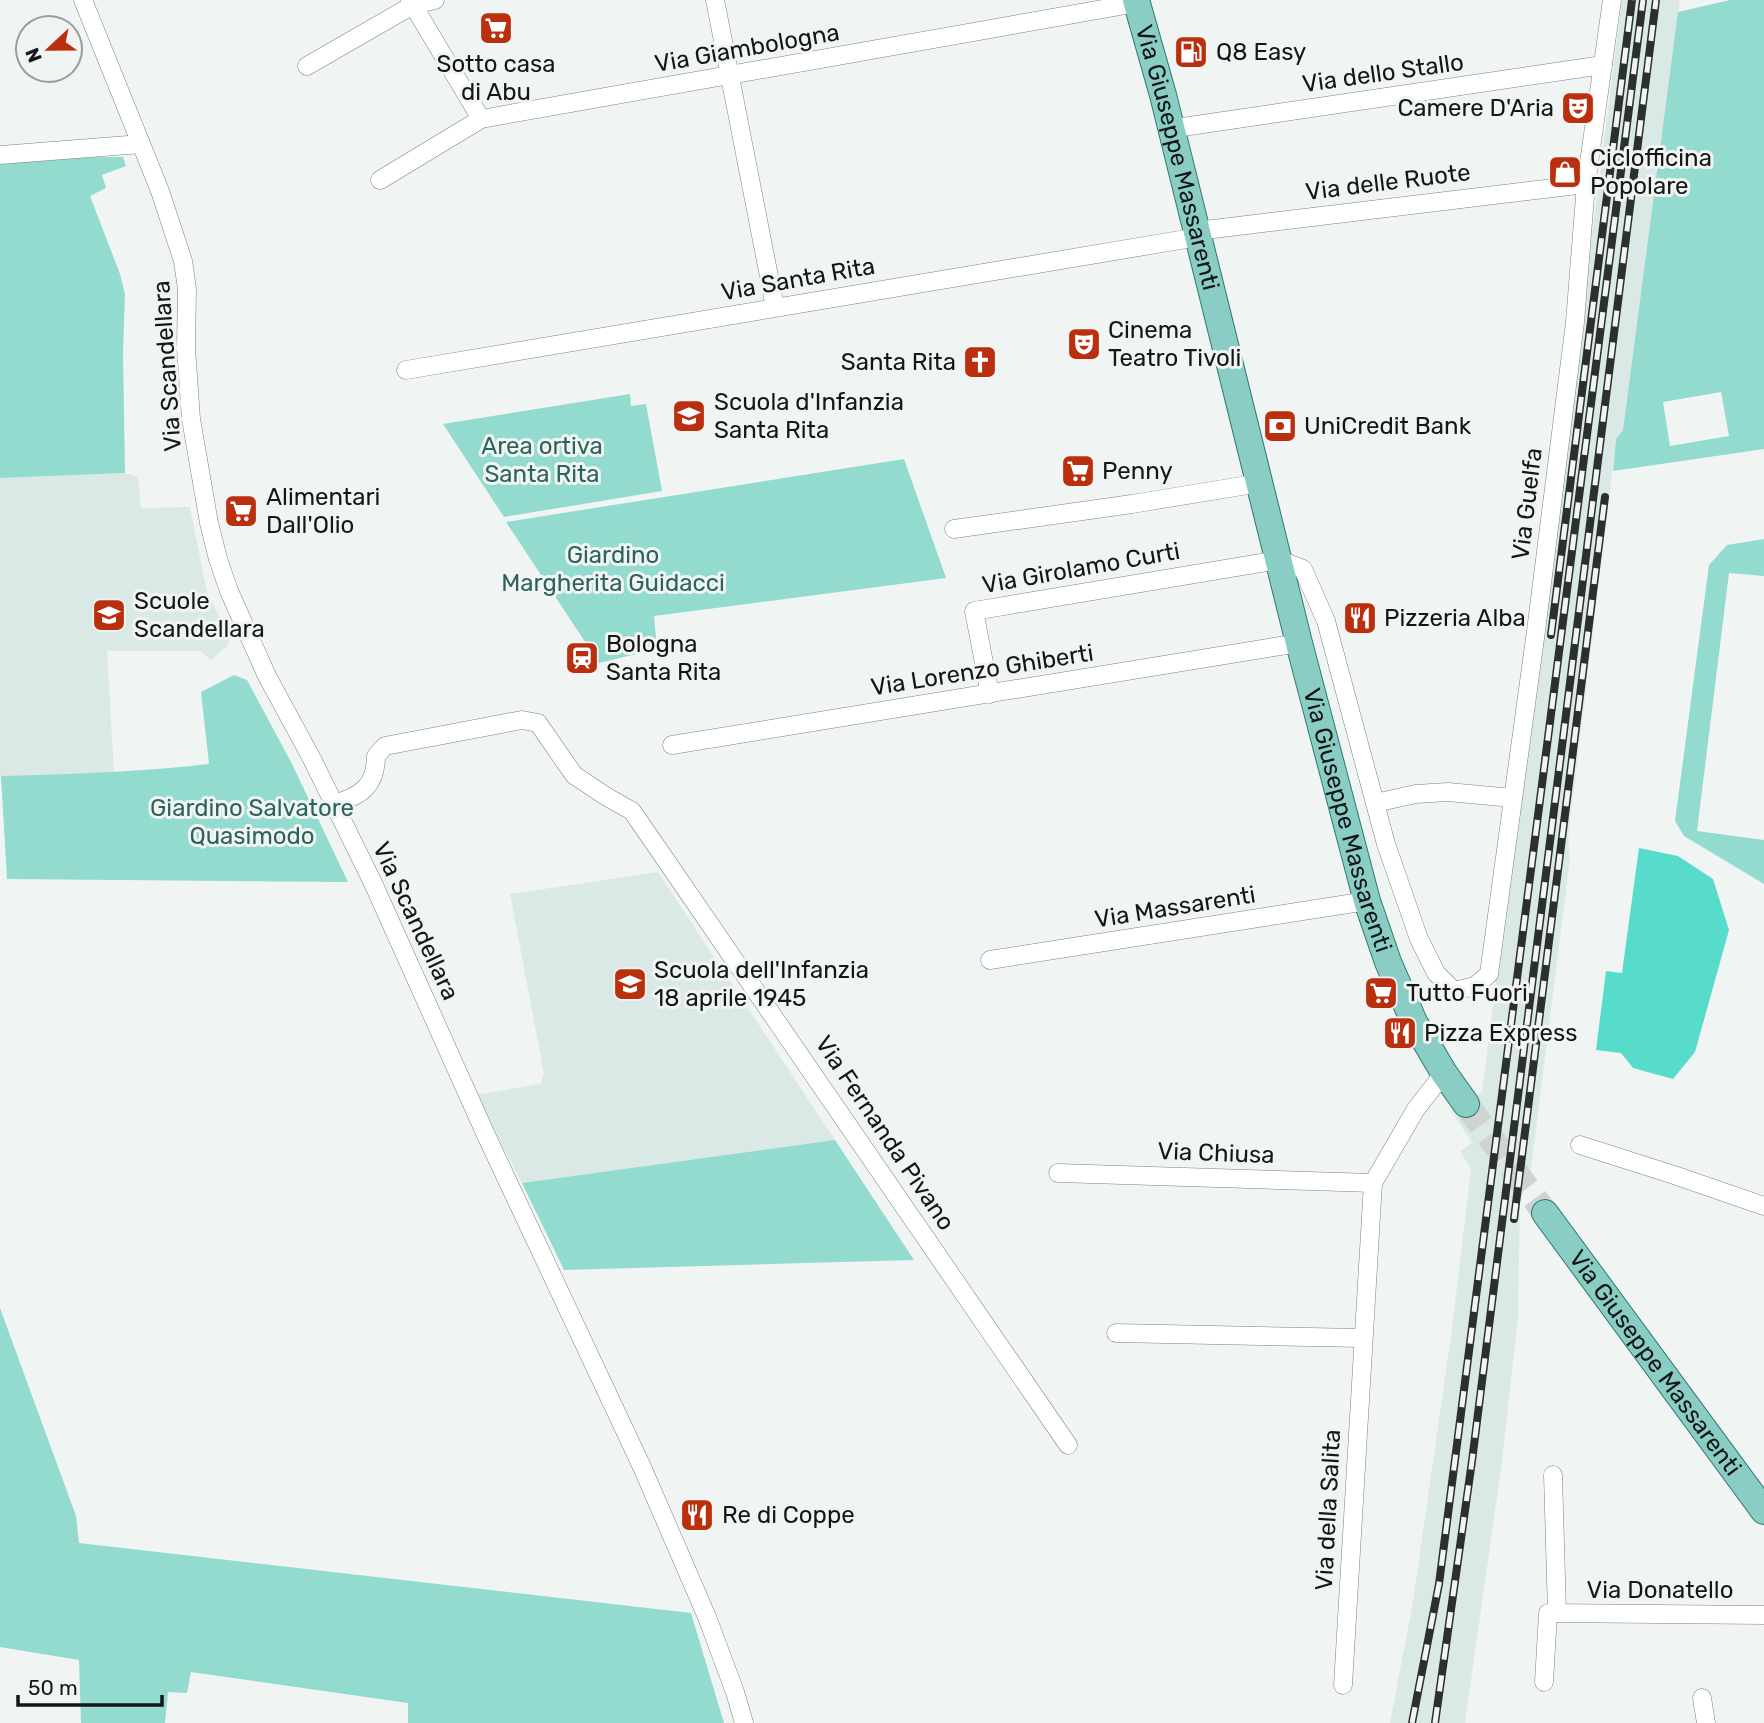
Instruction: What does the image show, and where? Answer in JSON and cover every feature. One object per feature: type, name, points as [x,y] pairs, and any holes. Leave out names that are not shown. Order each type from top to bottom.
[{"type":"main road","name":"Via Giuseppe Massarenti","points":[[1137,1],[1367,901],[1388,962],[1414,1022],[1466,1104]]},
{"type":"main road","name":"Via Giuseppe Massarenti","points":[[1545,1213],[1764,1511]]},
{"type":"street","name":"Via Scandellara","points":[[83,0],[160,191],[183,261],[187,289],[186,348],[191,419],[218,559],[244,628],[373,883],[486,1135],[659,1506],[707,1617],[744,1723]]},
{"type":"street","points":[[307,66],[411,2],[435,0]]},
{"type":"street","points":[[715,0],[775,307]]},
{"type":"street","name":"Via Guelfa","points":[[1454,991],[1475,986],[1489,974],[1575,323],[1586,184],[1612,0]]},
{"type":"street","name":"Via Giambologna","points":[[380,180],[481,119],[1137,1]]},
{"type":"street","points":[[411,2],[481,119]]},
{"type":"street","name":"Via dello Stallo","points":[[1170,129],[1603,65]]},
{"type":"street","points":[[0,155],[141,144]]},
{"type":"street","name":"Via delle Ruote","points":[[1197,234],[1586,184]]},
{"type":"street","name":"Via Santa Rita","points":[[406,370],[1197,234]]},
{"type":"street","points":[[954,529],[1260,483]]},
{"type":"street","name":"Via Girolamo Curti","points":[[990,694],[974,611],[1279,560]]},
{"type":"street","name":"Via Giuseppe Massarenti","points":[[1279,560],[1303,569],[1326,621],[1386,845],[1419,939],[1436,973],[1454,991]]},
{"type":"street","name":"Via Lorenzo Ghiberti","points":[[672,745],[1299,643]]},
{"type":"street","name":"Via Fernanda Pivano","points":[[334,804],[354,798],[366,788],[376,772],[376,756],[385,746],[522,720],[538,723],[574,775],[632,811],[1068,1446]]},
{"type":"street","points":[[1375,803],[1416,794],[1448,792],[1513,798]]},
{"type":"street","name":"Via Massarenti","points":[[990,960],[1367,901]]},
{"type":"street","name":"Via della Salita","points":[[1343,1685],[1373,1183],[1416,1109],[1444,1073]]},
{"type":"street","points":[[1580,1145],[1764,1206]]},
{"type":"street","name":"Via Chiusa","points":[[1058,1173],[1373,1183]]},
{"type":"street","points":[[1116,1333],[1362,1338]]},
{"type":"street","name":"Via Donatello","points":[[1553,1475],[1556,1613]]},
{"type":"street","name":"Via Donatello","points":[[1544,1682],[1548,1613],[1764,1615]]},
{"type":"street","points":[[1702,1698],[1706,1723]]},
{"type":"shaded area","points":[[1622,0],[1680,0],[1623,430],[1616,439],[1568,838],[1570,859],[1531,1169],[1520,1202],[1518,1317],[1501,1469],[1465,1723],[1390,1723],[1413,1602],[1452,1329],[1471,1169],[1460,1151],[1472,1143],[1452,1112],[1482,1092]]},
{"type":"shaded area","name":"Scuole Scandellara","points":[[125,473],[138,477],[141,508],[190,507],[207,592],[230,637],[228,645],[211,660],[201,651],[107,651],[114,773],[0,776],[0,478]]},
{"type":"shaded area","name":"Scuola dell'Infanzia 18 aprile 1945","points":[[658,872],[835,1140],[522,1183],[476,1095],[540,1084],[544,1074],[510,894]]},
{"type":"green space","points":[[1730,0],[1764,0],[1764,449],[1613,471],[1616,439],[1623,430],[1678,12]],"holes":[[[1721,392],[1729,436],[1670,446],[1663,402]]]},
{"type":"green space","points":[[123,157],[126,166],[102,175],[106,188],[90,196],[125,294],[125,473],[0,478],[0,158]]},
{"type":"green space","name":"Area ortiva Santa Rita","points":[[630,394],[631,406],[646,404],[662,491],[504,517],[443,424]]},
{"type":"green space","name":"Giardino Margherita Guidacci","points":[[904,459],[946,578],[654,616],[657,649],[599,663],[506,522]]},
{"type":"green space","points":[[1764,539],[1764,576],[1729,573],[1697,831],[1764,840],[1764,884],[1684,836],[1675,821],[1709,565],[1727,545]]},
{"type":"green space","name":"Giardino Salvatore Quasimodo","points":[[234,675],[247,680],[292,764],[348,882],[7,879],[1,776],[131,771],[209,764],[201,692]]},
{"type":"green space","points":[[1639,848],[1678,856],[1713,879],[1729,930],[1695,1052],[1673,1079],[1633,1068],[1621,1053],[1596,1050],[1606,971],[1622,973]]},
{"type":"green space","points":[[835,1140],[914,1260],[564,1270],[522,1183]]},
{"type":"green space","points":[[0,1308],[76,1516],[79,1543],[691,1613],[724,1723],[408,1723],[408,1703],[191,1672],[187,1693],[168,1692],[165,1723],[81,1723],[79,1660],[0,1647]]},
{"type":"tunnel","points":[[1466,1104],[1545,1213]]},
{"type":"railway","points":[[1551,635],[1632,0]]},
{"type":"railway","points":[[1412,1723],[1439,1584],[1643,0]]},
{"type":"railway","points":[[1435,1723],[1472,1461],[1656,0]]},
{"type":"railway","points":[[1514,1219],[1605,497]]},
{"type":"place","name":"Sotto casa di Abu","points":[[496,28]]},
{"type":"place","name":"Q8 Easy","points":[[1191,52]]},
{"type":"place","name":"Camere D'Aria","points":[[1578,108]]},
{"type":"place","name":"Ciclofficina Popolare","points":[[1565,172]]},
{"type":"place","name":"Cinema Teatro Tivoli","points":[[1084,344]]},
{"type":"place","name":"Santa Rita","points":[[980,362]]},
{"type":"place","name":"Scuola d'Infanzia Santa Rita","points":[[689,416]]},
{"type":"place","name":"UniCredit Bank","points":[[1280,426]]},
{"type":"place","name":"Penny","points":[[1078,471]]},
{"type":"place","name":"Alimentari Dall'Olio","points":[[241,511]]},
{"type":"place","name":"Scuole Scandellara","points":[[109,615]]},
{"type":"place","name":"Pizzeria Alba","points":[[1360,618]]},
{"type":"place","name":"Bologna Santa Rita","points":[[582,658]]},
{"type":"place","name":"Scuola dell'Infanzia 18 aprile 1945","points":[[630,984]]},
{"type":"place","name":"Tutto Fuori","points":[[1381,993]]},
{"type":"place","name":"Pizza Express","points":[[1400,1033]]},
{"type":"place","name":"Re di Coppe","points":[[697,1515]]}]
